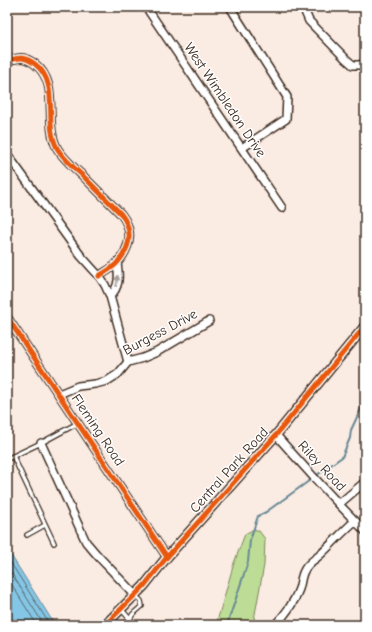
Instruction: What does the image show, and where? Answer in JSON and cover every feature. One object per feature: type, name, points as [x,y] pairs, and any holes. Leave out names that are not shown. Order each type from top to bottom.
[{"type":"street","name":"West Wimbledon Drive","points":[[146,7],[282,208]]},
{"type":"street","points":[[230,7],[287,97],[286,119],[242,148]]},
{"type":"street","points":[[303,7],[309,21],[346,59],[353,65],[360,65],[365,62]]},
{"type":"street","points":[[7,61],[27,58],[39,68],[49,82],[52,131],[54,141],[58,149],[127,222],[130,233],[128,246],[117,264],[99,276]]},
{"type":"street","points":[[7,154],[81,256],[99,276],[110,296],[128,362]]},
{"type":"street","points":[[110,296],[115,292],[118,283],[119,274],[117,264]]},
{"type":"street","name":"Fleming Road","points":[[7,317],[167,557]]},
{"type":"street","name":"Burgess Drive","points":[[59,394],[78,386],[108,381],[118,374],[128,362],[157,352],[209,321]]},
{"type":"street","name":"Central Park Road","points":[[105,625],[135,595],[276,435],[365,326]]},
{"type":"street","name":"Riley Road","points":[[276,435],[321,487],[365,531]]},
{"type":"street","points":[[41,443],[86,542],[135,595]]},
{"type":"street","points":[[339,504],[365,482]]},
{"type":"street","points":[[275,625],[294,603],[304,570],[310,561],[320,555],[355,521]]},
{"type":"lane","points":[[7,459],[78,423]]},
{"type":"lane","points":[[14,456],[54,543]]},
{"type":"lane","points":[[27,535],[45,525]]},
{"type":"lane","points":[[126,625],[129,619],[142,606],[141,601],[135,595]]},
{"type":"lane","points":[[121,609],[135,625]]},
{"type":"green space","points":[[254,529],[259,531],[265,539],[264,565],[253,625],[216,625],[234,563],[245,534]]},
{"type":"water","points":[[7,549],[55,625],[7,625]]},
{"type":"waterway","points":[[227,625],[248,562],[250,540],[258,516],[266,512],[342,457],[350,438],[351,430],[365,400]]},
{"type":"cycle path","points":[[7,61],[25,58],[35,64],[43,72],[50,93],[51,127],[57,148],[68,162],[121,214],[128,227],[128,245],[122,257],[115,265],[99,276]]},
{"type":"cycle path","points":[[7,317],[167,557]]},
{"type":"cycle path","points":[[105,625],[144,586],[167,557],[276,435],[365,326]]}]
